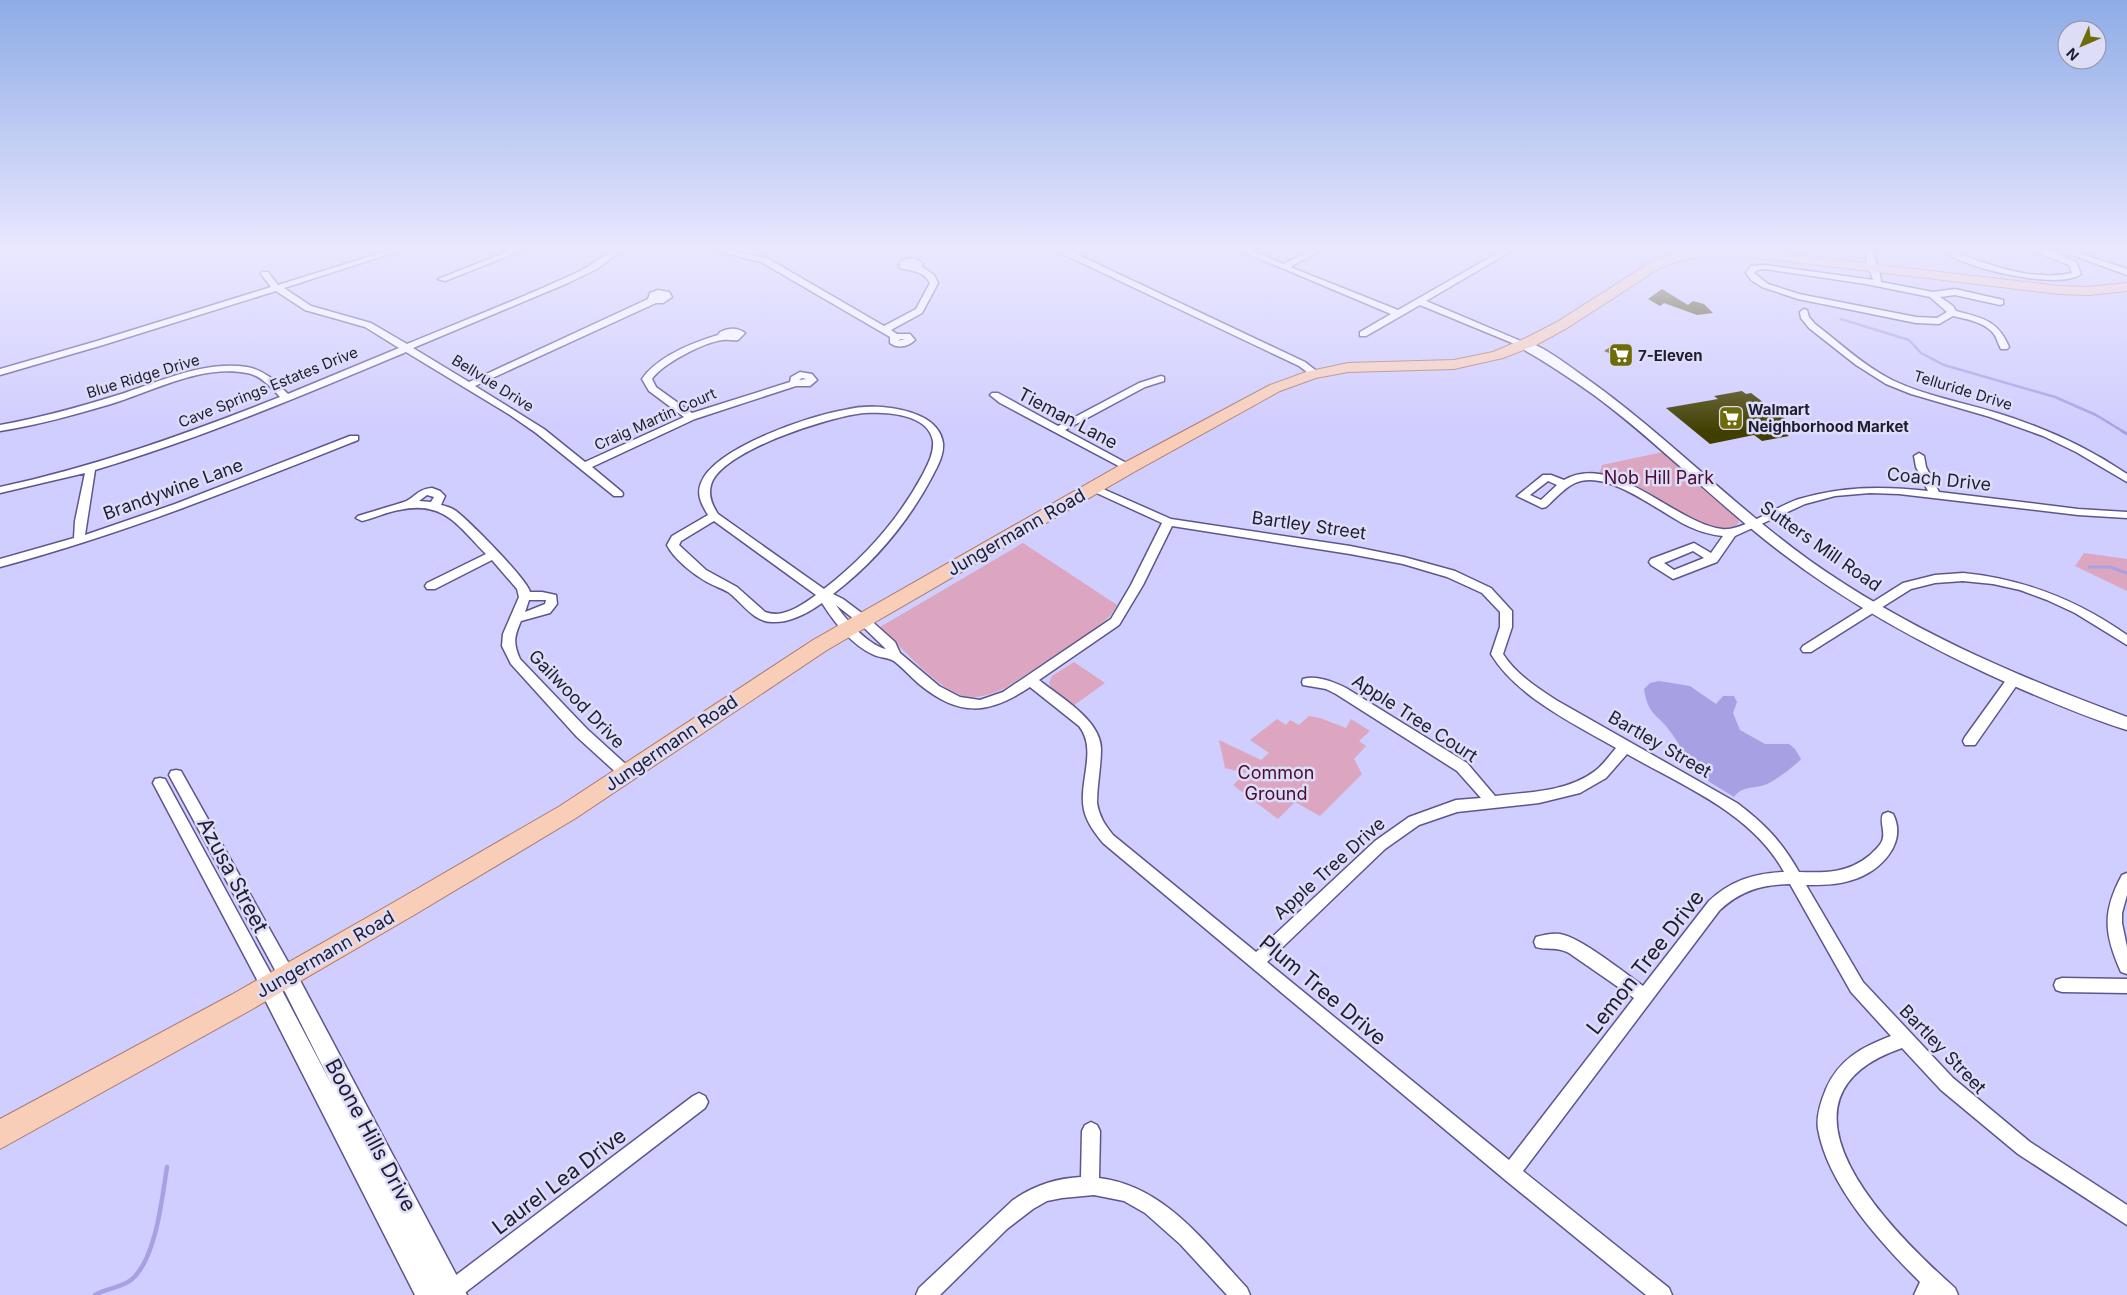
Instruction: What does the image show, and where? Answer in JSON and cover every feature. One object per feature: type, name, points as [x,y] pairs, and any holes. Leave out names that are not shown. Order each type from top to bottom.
[{"type":"main road","name":"Jungermann Road","points":[[0,1134],[278,981],[568,812],[754,687],[856,624],[1128,468],[1275,388],[1314,373],[1364,366],[1453,365],[1478,361],[1525,345],[1551,332],[1584,310]]},
{"type":"street","points":[[0,372],[144,332],[207,310]]},
{"type":"street","name":"Bellvue Drive","points":[[317,310],[368,325],[469,385],[521,417],[618,494]]},
{"type":"street","name":"Cave Springs Estates Drive","points":[[0,490],[46,481],[90,469],[202,430],[287,398],[495,310]]},
{"type":"street","points":[[469,385],[631,310]]},
{"type":"street","points":[[850,310],[896,337]]},
{"type":"street","points":[[884,330],[920,310]]},
{"type":"street","points":[[1189,310],[1302,364],[1314,373]]},
{"type":"street","points":[[1387,310],[1396,314]]},
{"type":"street","points":[[1363,334],[1402,310]]},
{"type":"street","points":[[1441,310],[1525,345]]},
{"type":"street","points":[[1865,310],[1889,316],[1935,321],[1948,317],[1952,313],[1972,318],[1996,332],[2004,347]]},
{"type":"street","name":"Telluride Drive","points":[[1804,312],[1805,318],[1812,326],[1880,378],[1904,388],[2034,429],[2085,453],[2127,479]]},
{"type":"street","points":[[691,416],[652,389],[647,379],[654,369],[662,363],[700,343],[723,337]]},
{"type":"street","name":"Sutters Mill Road","points":[[1525,345],[1589,383],[1641,431],[1753,524],[1804,563],[1874,608],[2014,679],[2127,724]]},
{"type":"street","name":"Blue Ridge Drive","points":[[0,428],[57,417],[192,374],[222,370],[248,370],[261,374],[287,398]]},
{"type":"street","points":[[1058,430],[1142,385],[1161,379]]},
{"type":"street","name":"Craig Martin Court","points":[[584,466],[691,416],[795,383]]},
{"type":"street","name":"Tieman Lane","points":[[995,395],[1128,468]]},
{"type":"street","points":[[714,516],[676,539],[673,545],[675,549],[712,580],[728,586],[762,616],[777,618],[794,614],[824,595],[842,581],[873,552],[907,512],[926,480],[937,456],[937,439],[928,426],[912,416],[895,411],[877,409],[848,411],[827,417],[746,448],[724,461],[711,474],[703,494],[708,508],[714,516],[824,595],[829,608],[856,624],[877,652],[894,656],[939,694],[951,701],[964,704],[999,700],[1115,622],[1137,585],[1168,522]]},
{"type":"street","name":"Brandywine Lane","points":[[0,563],[80,541],[154,517],[354,438]]},
{"type":"street","points":[[1919,456],[1921,467],[1935,495]]},
{"type":"street","points":[[80,541],[81,511],[89,489],[90,469]]},
{"type":"street","points":[[1566,485],[1575,479],[1608,480],[1635,491],[1689,521],[1715,532],[1731,534],[1713,559]]},
{"type":"street","name":"Bartley Street","points":[[1094,488],[1168,522],[1243,535],[1361,550],[1440,571],[1473,584],[1494,598],[1506,611],[1508,619],[1497,654],[1508,672],[1553,703],[1625,747],[1732,807],[1752,822],[1781,852],[1832,946],[1857,987],[1947,1084],[2024,1148],[2127,1216]]},
{"type":"street","name":"Coach Drive","points":[[1731,534],[1744,530],[1801,502],[1835,493],[1884,490],[2078,512],[2127,515]]},
{"type":"street","points":[[362,518],[394,507],[409,505],[435,506],[451,512],[494,555],[523,588],[526,597],[536,595],[552,598],[550,608],[517,618]]},
{"type":"street","points":[[431,586],[494,555]]},
{"type":"street","points":[[1807,649],[1908,586],[1922,580],[1947,577],[1975,577],[2034,591],[2104,624],[2127,642]]},
{"type":"street","name":"Gailwood Drive","points":[[526,597],[509,634],[508,646],[515,661],[582,733],[626,773]]},
{"type":"street","points":[[1970,741],[2014,679]]},
{"type":"street","name":"Plum Tree Drive","points":[[1030,680],[1084,723],[1090,732],[1094,741],[1090,802],[1093,820],[1099,830],[1510,1172],[1662,1295]]},
{"type":"street","name":"Apple Tree Court","points":[[1308,682],[1328,685],[1341,691],[1462,767],[1491,801]]},
{"type":"street","name":"Apple Tree Drive","points":[[1256,962],[1398,830],[1433,813],[1456,806],[1539,797],[1576,789],[1602,774],[1625,747]]},
{"type":"street","name":"Azusa Street","points":[[176,775],[278,981]]},
{"type":"street","name":"Azusa Street","points":[[160,783],[278,981]]},
{"type":"street","name":"Lemon Tree Drive","points":[[1510,1172],[1714,906],[1727,893],[1755,881],[1796,878],[1838,878],[1867,868],[1891,842],[1892,834],[1888,818]]},
{"type":"street","points":[[2127,879],[2119,892],[2113,917],[2113,932],[2127,967]]},
{"type":"street","points":[[1542,942],[1560,941],[1575,948],[1645,996]]},
{"type":"street","name":"Boone Hills Drive","points":[[278,981],[445,1294]]},
{"type":"street","points":[[2062,985],[2127,986]]},
{"type":"street","points":[[1906,1039],[1884,1047],[1857,1061],[1843,1074],[1828,1112],[1827,1128],[1835,1152],[1850,1182],[1869,1210],[1906,1255],[1928,1288],[1948,1295]]},
{"type":"street","name":"Laurel Lea Drive","points":[[445,1294],[699,1102]]},
{"type":"street","points":[[1090,1185],[1091,1131]]},
{"type":"street","points":[[926,1295],[1015,1210],[1033,1198],[1053,1190],[1090,1185],[1130,1194],[1151,1206],[1173,1225],[1240,1295]]},
{"type":"green space","name":"Nob Hill Park","points":[[1663,452],[1737,518],[1739,522],[1736,526],[1724,530],[1707,526],[1599,476],[1602,465]]},
{"type":"green space","points":[[1023,543],[1117,605],[1110,616],[1098,627],[1005,688],[975,697],[964,696],[954,692],[932,677],[880,627]]},
{"type":"green space","points":[[2084,553],[2127,559],[2127,591],[2075,566]]},
{"type":"green space","points":[[1074,662],[1105,683],[1073,706],[1052,690],[1049,683],[1052,676]]},
{"type":"green space","name":"Common Ground","points":[[1309,716],[1346,728],[1351,719],[1370,731],[1359,741],[1366,746],[1354,759],[1362,774],[1320,816],[1295,802],[1278,819],[1233,785],[1246,773],[1225,768],[1219,740],[1261,760],[1269,753],[1250,740],[1277,719],[1286,725],[1290,720],[1299,725]]},
{"type":"shaded area","points":[[1659,681],[1690,686],[1716,704],[1723,696],[1734,696],[1737,702],[1733,713],[1740,730],[1765,744],[1789,744],[1795,749],[1801,759],[1772,781],[1764,785],[1742,790],[1734,797],[1698,773],[1667,727],[1651,710],[1644,689],[1650,683]]},
{"type":"building","points":[[1684,310],[1710,310],[1713,313],[1697,315]]},
{"type":"building","name":"7-Eleven","points":[[1615,344],[1633,351],[1623,359],[1604,351]]},
{"type":"building","name":"Walmart Neighborhood Market","points":[[1742,391],[1746,394],[1751,393],[1797,428],[1781,430],[1789,436],[1762,441],[1754,435],[1710,444],[1666,408],[1718,399],[1714,396]]},
{"type":"waterway","points":[[1841,319],[1909,340],[1921,353],[1944,365],[2055,397],[2096,415],[2124,432]]},
{"type":"waterway","points":[[2122,431],[2127,434]]},
{"type":"waterway","points":[[2089,567],[2110,567],[2127,573]]},
{"type":"waterway","points":[[95,1295],[127,1283],[140,1271],[152,1244],[160,1211],[167,1167]]},
{"type":"place","name":"7-Eleven","points":[[1621,355]]},
{"type":"place","name":"Walmart Neighborhood Market","points":[[1731,418]]}]
